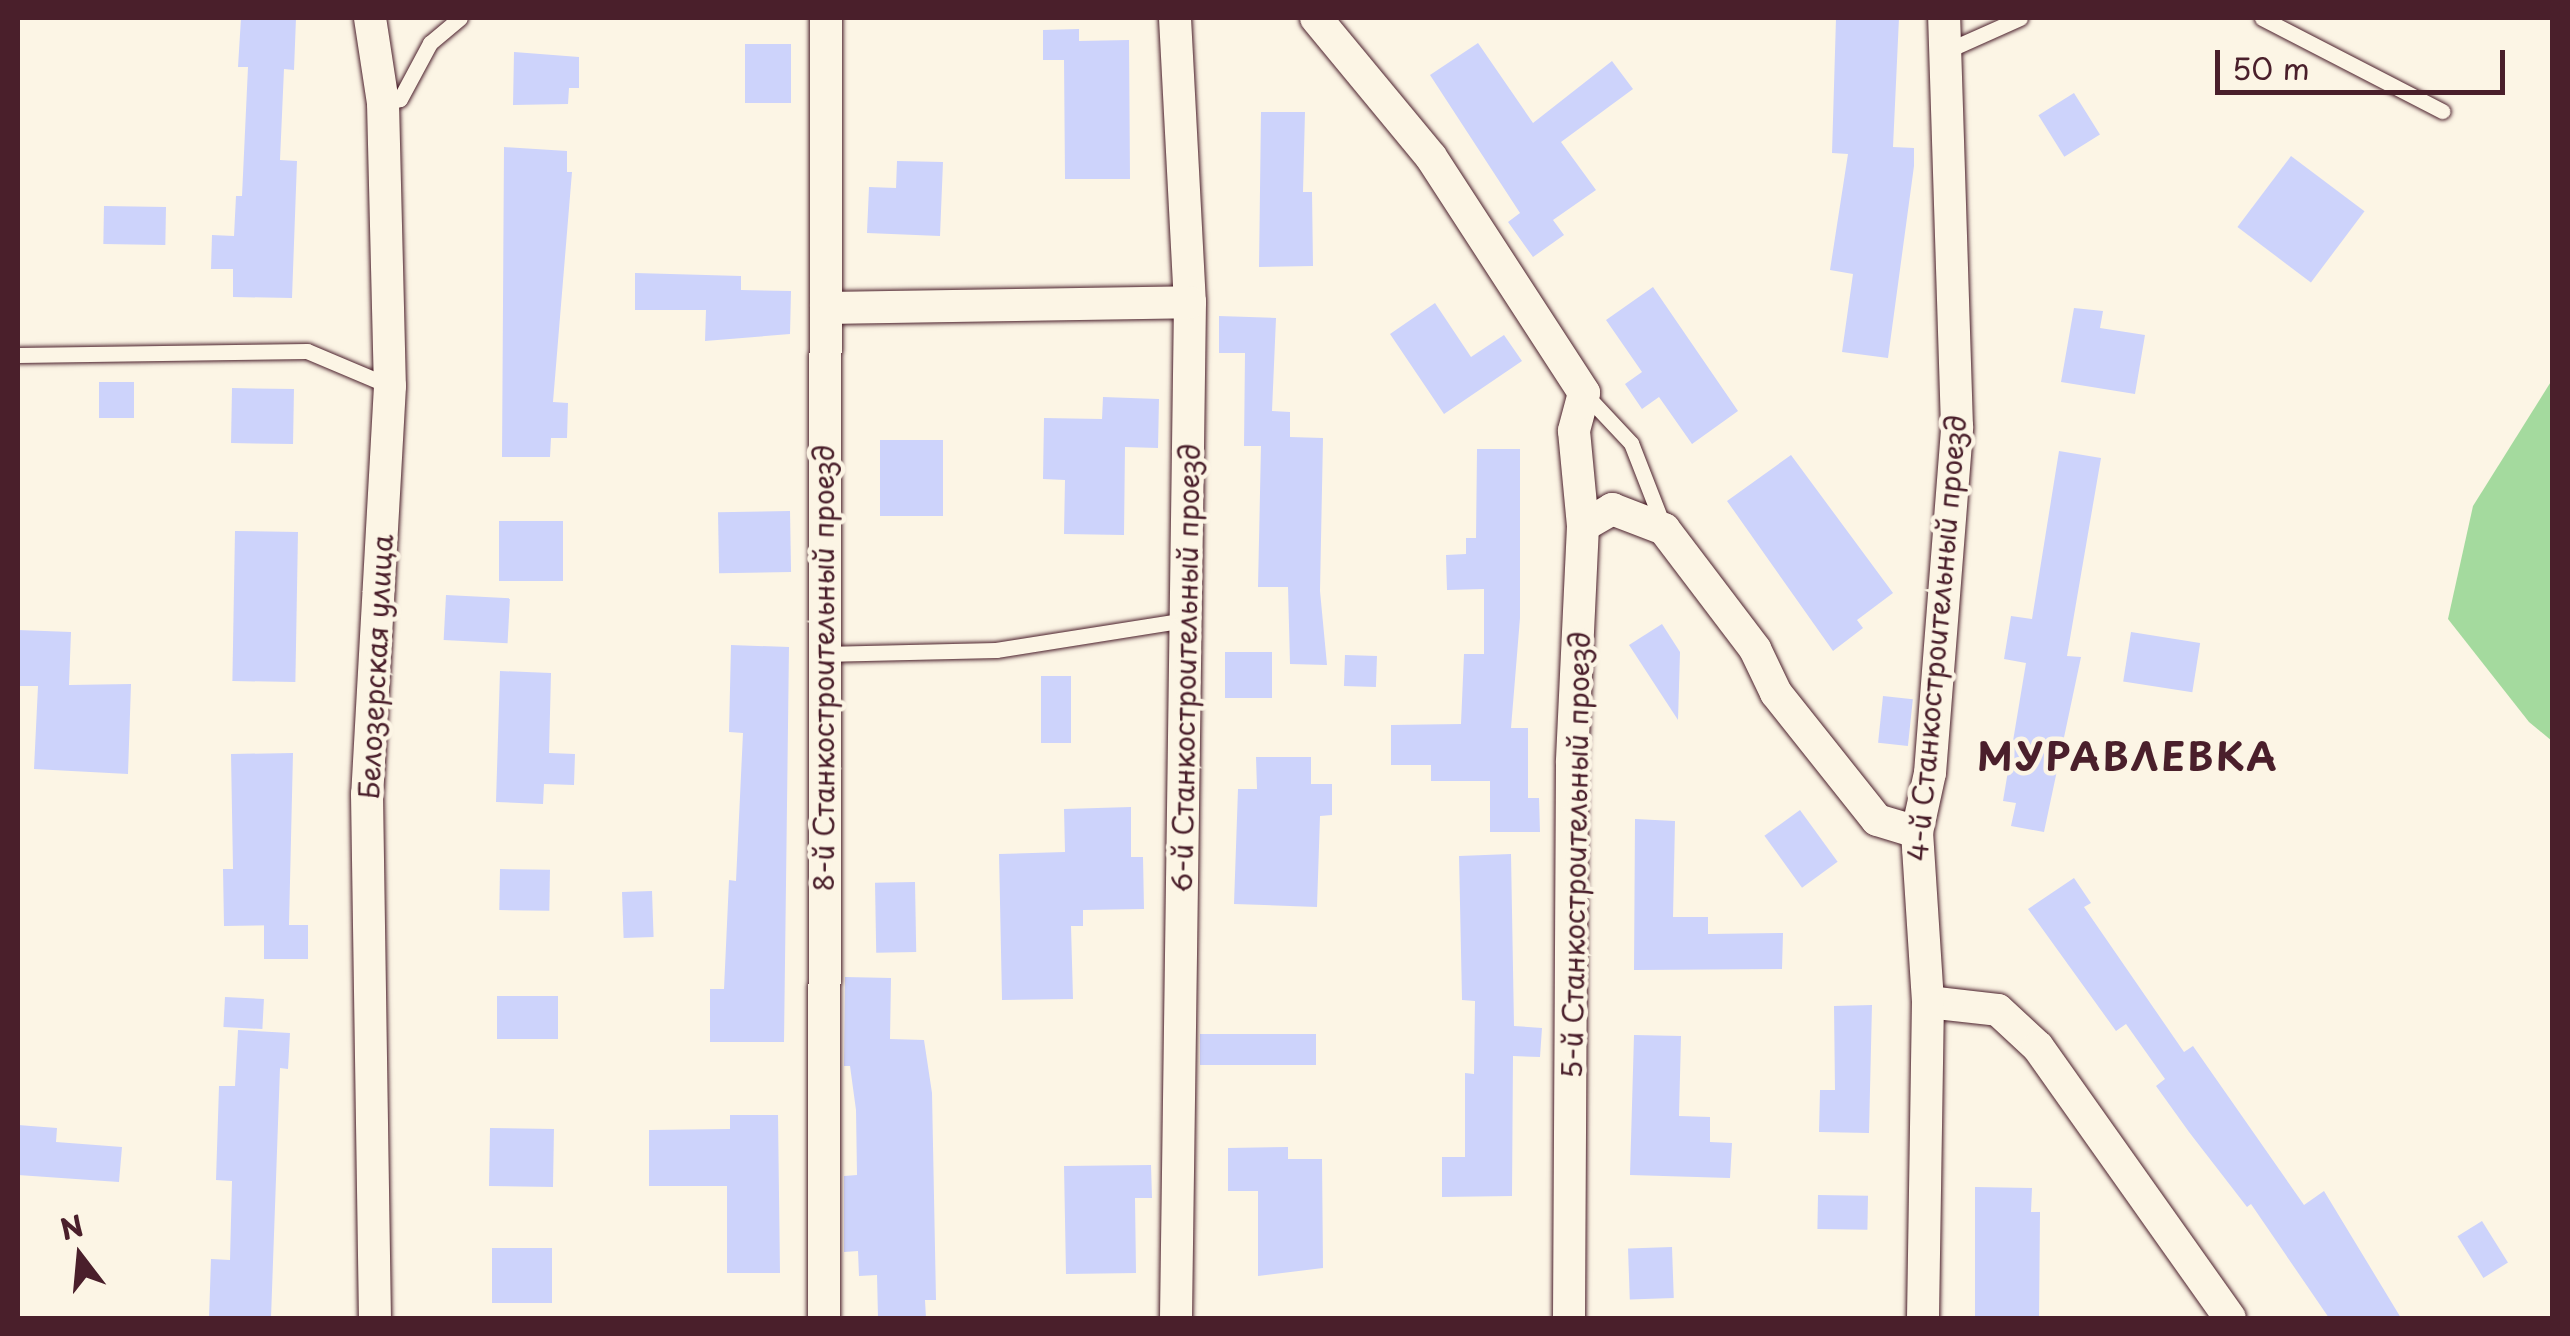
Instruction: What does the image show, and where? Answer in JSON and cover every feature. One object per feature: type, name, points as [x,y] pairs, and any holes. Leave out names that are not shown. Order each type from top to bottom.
[{"type":"street","name":"Белозерская улица","points":[[370,18],[384,103],[390,386],[367,794],[375,1318]]},
{"type":"street","name":"8-й Станкостроительный проезд","points":[[824,1318],[822,654],[826,18]]},
{"type":"street","name":"6-й Станкостроительный проезд","points":[[1176,18],[1190,302],[1176,1318]]},
{"type":"street","points":[[1316,18],[1431,156],[1584,393]]},
{"type":"street","name":"4-й Станкостроительный проезд","points":[[1922,1318],[1928,1002],[1917,832],[1930,773],[1957,426],[1944,18]]},
{"type":"street","points":[[826,308],[1190,302]]},
{"type":"street","name":"5-й Станкостроительный проезд","points":[[1569,1318],[1572,763],[1583,526],[1574,430],[1584,393]]},
{"type":"street","points":[[1583,526],[1612,510],[1664,529],[1755,649],[1776,693],[1877,820],[1917,832]]},
{"type":"street","points":[[1928,1002],[1998,1010],[2038,1047],[2230,1318]]},
{"type":"lane","points":[[384,103],[400,99],[430,44],[460,18]]},
{"type":"lane","points":[[1944,52],[2020,18]]},
{"type":"lane","points":[[2262,18],[2442,111]]},
{"type":"lane","points":[[18,355],[307,351],[390,386]]},
{"type":"lane","points":[[1584,393],[1631,442],[1664,529]]},
{"type":"lane","points":[[822,654],[996,650],[1185,620]]},
{"type":"green space","points":[[2552,380],[2552,741],[2529,722],[2448,619],[2473,506]]},
{"type":"building","points":[[241,18],[296,18],[294,70],[284,69],[280,160],[297,161],[292,298],[233,297],[233,269],[211,269],[212,235],[234,236],[236,196],[242,196],[248,67],[238,67]]},
{"type":"building","points":[[1836,18],[1899,18],[1893,147],[1914,148],[1914,166],[1888,358],[1842,352],[1853,274],[1830,270],[1848,154],[1832,153]]},
{"type":"building","points":[[1079,29],[1079,41],[1129,40],[1130,179],[1065,179],[1064,60],[1043,60],[1043,30]]},
{"type":"building","points":[[1478,43],[1533,123],[1612,61],[1633,89],[1561,142],[1596,190],[1553,220],[1564,235],[1533,257],[1508,222],[1520,213],[1430,75]]},
{"type":"building","points":[[745,44],[791,44],[791,103],[745,103]]},
{"type":"building","points":[[514,52],[579,57],[579,88],[569,88],[568,104],[513,105]]},
{"type":"building","points":[[2074,93],[2100,135],[2064,157],[2038,115]]},
{"type":"building","points":[[1261,112],[1305,112],[1303,192],[1312,192],[1313,266],[1259,267]]},
{"type":"building","points":[[504,147],[567,151],[567,172],[572,172],[553,402],[568,403],[567,438],[551,438],[550,457],[502,457]]},
{"type":"building","points":[[2291,156],[2364,211],[2311,282],[2237,227]]},
{"type":"building","points":[[897,161],[943,162],[940,236],[867,233],[869,187],[896,188]]},
{"type":"building","points":[[104,206],[166,207],[165,245],[103,244]]},
{"type":"building","points":[[635,273],[741,276],[741,290],[791,291],[790,334],[705,341],[706,310],[635,310]]},
{"type":"building","points":[[1653,287],[1738,411],[1692,444],[1659,397],[1642,409],[1625,384],[1642,372],[1606,320]]},
{"type":"building","points":[[1435,303],[1471,357],[1504,335],[1522,361],[1444,414],[1390,334]]},
{"type":"building","points":[[2074,308],[2103,311],[2100,328],[2145,335],[2135,394],[2061,382]]},
{"type":"building","points":[[1219,316],[1276,318],[1272,411],[1290,412],[1290,437],[1323,438],[1320,591],[1327,665],[1290,664],[1288,587],[1258,587],[1261,446],[1244,446],[1245,353],[1219,353]]},
{"type":"building","points":[[99,382],[134,382],[134,418],[99,418]]},
{"type":"building","points":[[232,388],[294,389],[293,444],[231,443]]},
{"type":"building","points":[[1103,397],[1159,399],[1158,448],[1125,447],[1124,535],[1064,534],[1065,480],[1043,479],[1044,418],[1102,419]]},
{"type":"building","points":[[880,440],[943,440],[943,516],[880,516]]},
{"type":"building","points":[[1477,449],[1520,449],[1520,618],[1511,728],[1528,728],[1528,798],[1539,798],[1540,832],[1490,832],[1490,781],[1431,781],[1431,765],[1391,765],[1391,725],[1461,724],[1464,654],[1484,654],[1484,589],[1447,590],[1446,555],[1466,554],[1466,538],[1476,538]]},
{"type":"building","points":[[2059,451],[2101,458],[2067,656],[2081,657],[2044,832],[2011,826],[2016,803],[2003,801],[2026,663],[2004,659],[2011,616],[2032,619]]},
{"type":"building","points":[[1791,455],[1893,593],[1857,620],[1863,628],[1833,651],[1727,501]]},
{"type":"building","points":[[790,511],[791,572],[719,573],[718,512]]},
{"type":"building","points":[[499,521],[563,521],[563,581],[499,581]]},
{"type":"building","points":[[235,531],[298,532],[295,682],[232,681]]},
{"type":"building","points":[[446,595],[510,598],[508,643],[444,640]]},
{"type":"building","points":[[1662,624],[1680,652],[1678,720],[1629,645]]},
{"type":"building","points":[[18,630],[71,632],[69,685],[131,684],[128,774],[34,769],[38,686],[18,686]]},
{"type":"building","points":[[2131,632],[2200,643],[2192,692],[2123,681]]},
{"type":"building","points":[[731,645],[789,647],[784,1042],[710,1042],[710,989],[724,989],[729,880],[736,881],[743,733],[729,732]]},
{"type":"building","points":[[1225,652],[1272,652],[1272,698],[1225,698]]},
{"type":"building","points":[[1345,655],[1377,656],[1376,687],[1344,686]]},
{"type":"building","points":[[500,671],[551,673],[549,753],[575,754],[574,785],[544,784],[543,804],[496,802]]},
{"type":"building","points":[[1041,676],[1071,676],[1071,743],[1041,743]]},
{"type":"building","points":[[1883,696],[1913,699],[1908,746],[1878,743]]},
{"type":"building","points":[[293,753],[289,925],[224,926],[223,869],[233,869],[231,754]]},
{"type":"building","points":[[1256,757],[1311,757],[1311,784],[1332,784],[1332,815],[1320,816],[1317,907],[1234,904],[1238,789],[1257,789]]},
{"type":"building","points":[[1131,807],[1131,857],[1143,857],[1144,909],[1083,910],[1083,926],[1071,926],[1073,999],[1002,1000],[999,854],[1065,852],[1064,809]]},
{"type":"building","points":[[1800,810],[1838,862],[1802,888],[1764,836]]},
{"type":"building","points":[[1635,819],[1675,821],[1673,917],[1708,917],[1708,934],[1783,933],[1782,969],[1634,970]]},
{"type":"building","points":[[1511,854],[1514,1026],[1542,1028],[1540,1057],[1513,1056],[1512,1196],[1442,1197],[1442,1157],[1465,1157],[1465,1073],[1474,1074],[1475,1001],[1462,1000],[1459,856]]},
{"type":"building","points":[[500,869],[550,870],[549,911],[499,910]]},
{"type":"building","points":[[2074,878],[2091,903],[2084,907],[2184,1052],[2193,1046],[2304,1205],[2324,1191],[2401,1318],[2329,1318],[2251,1204],[2247,1207],[2189,1132],[2156,1086],[2165,1079],[2126,1024],[2116,1031],[2028,909]]},
{"type":"building","points":[[915,882],[916,952],[876,953],[875,883]]},
{"type":"building","points":[[652,891],[654,937],[624,938],[622,892]]},
{"type":"building","points":[[264,925],[308,925],[308,959],[264,959]]},
{"type":"building","points":[[845,977],[891,978],[890,1039],[924,1040],[932,1093],[936,1300],[925,1300],[926,1318],[878,1318],[877,1275],[859,1276],[858,1251],[844,1252],[844,1176],[857,1175],[856,1110],[850,1066],[844,1066]]},
{"type":"building","points":[[497,996],[558,996],[558,1039],[497,1039]]},
{"type":"building","points":[[225,997],[264,999],[262,1029],[223,1027]]},
{"type":"building","points":[[1872,1005],[1869,1133],[1819,1132],[1820,1090],[1835,1090],[1834,1006]]},
{"type":"building","points":[[238,1030],[290,1033],[288,1069],[280,1068],[271,1318],[209,1318],[211,1259],[230,1260],[232,1181],[216,1180],[219,1086],[235,1086]]},
{"type":"building","points":[[1200,1034],[1316,1034],[1316,1065],[1200,1065]]},
{"type":"building","points":[[1634,1035],[1681,1036],[1679,1116],[1710,1117],[1710,1142],[1732,1143],[1730,1178],[1630,1175]]},
{"type":"building","points":[[730,1115],[778,1115],[780,1273],[727,1273],[727,1186],[649,1186],[649,1130],[730,1129]]},
{"type":"building","points":[[18,1125],[57,1128],[56,1142],[122,1147],[119,1182],[18,1175]]},
{"type":"building","points":[[490,1128],[554,1129],[553,1187],[489,1186]]},
{"type":"building","points":[[1288,1147],[1288,1159],[1322,1159],[1323,1268],[1258,1276],[1258,1191],[1228,1191],[1228,1148]]},
{"type":"building","points":[[1151,1165],[1152,1198],[1135,1198],[1136,1273],[1066,1274],[1064,1166]]},
{"type":"building","points":[[1975,1187],[2032,1188],[2031,1212],[2040,1212],[2039,1318],[1975,1317]]},
{"type":"building","points":[[1818,1195],[1868,1196],[1867,1230],[1817,1229]]},
{"type":"building","points":[[2482,1221],[2508,1263],[2483,1278],[2457,1236]]},
{"type":"building","points":[[1672,1247],[1674,1298],[1630,1300],[1628,1249]]},
{"type":"building","points":[[492,1248],[552,1248],[552,1303],[492,1303]]},
{"type":"district","name":"МУРАВЛЕВКА","points":[[2128,756]]}]
